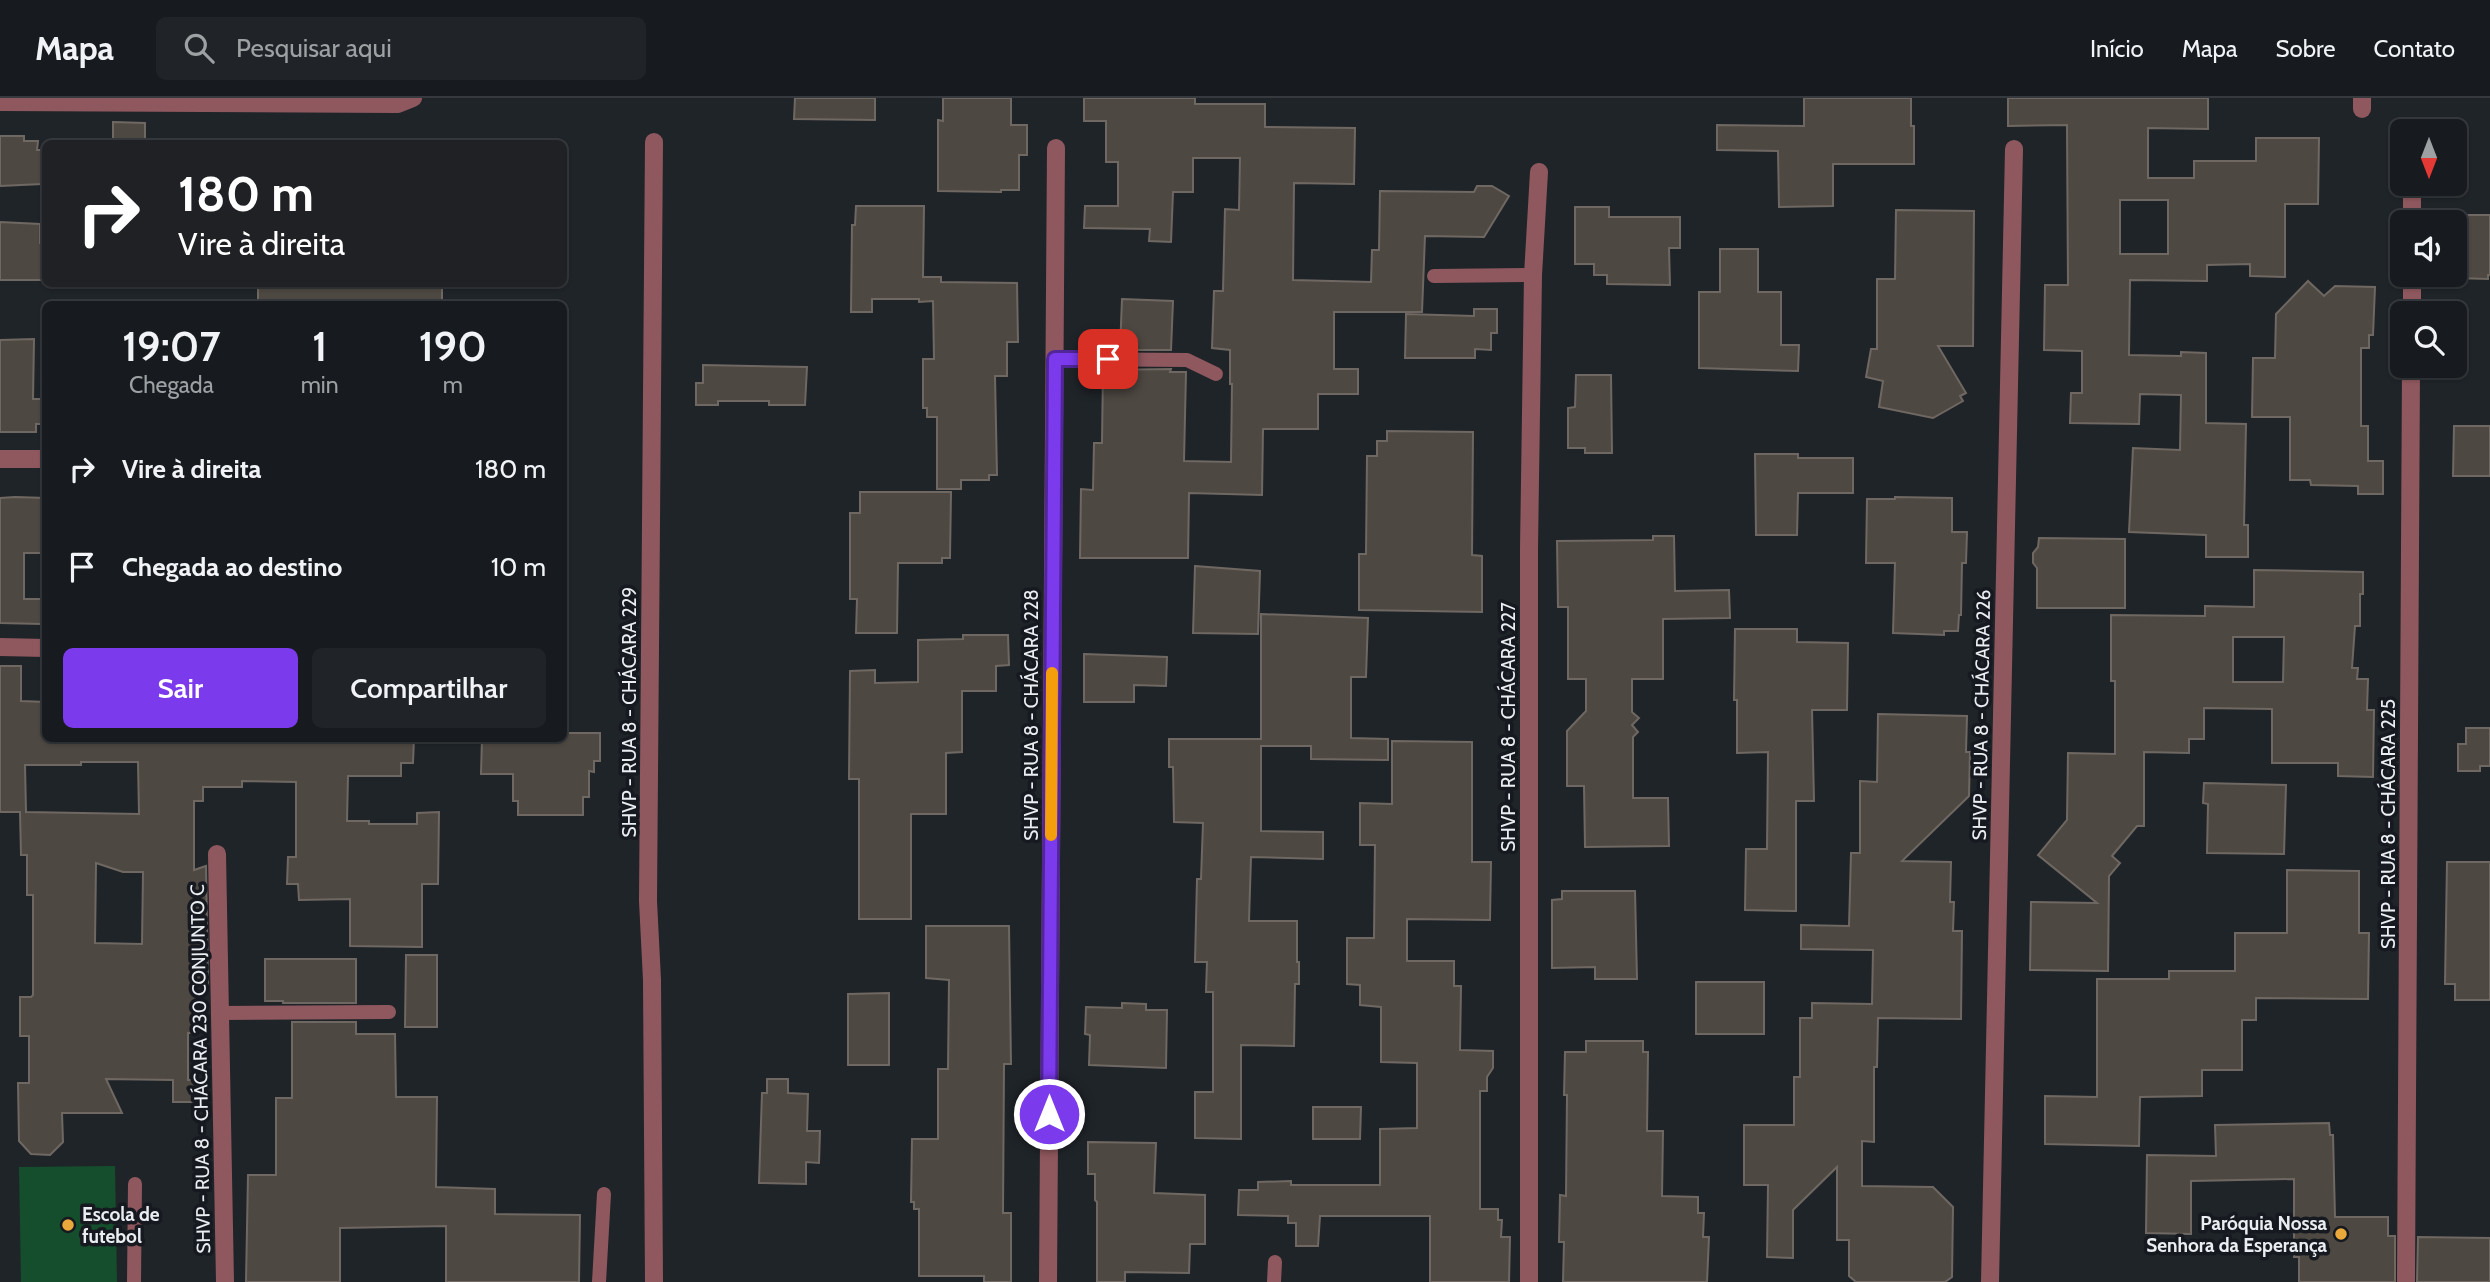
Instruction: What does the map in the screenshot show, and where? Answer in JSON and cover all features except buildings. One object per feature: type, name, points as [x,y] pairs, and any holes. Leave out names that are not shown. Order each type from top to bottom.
[{"type":"street","points":[[0,102],[398,104],[413,98]]},
{"type":"street","name":"SHVP - RUA 8 - CHÁCARA 229","points":[[654,142],[648,901],[652,980],[654,1282]]},
{"type":"street","name":"SHVP - RUA 8 - CHÁCARA 228","points":[[1048,1282],[1056,148]]},
{"type":"street","name":"SHVP - RUA 8 - CHÁCARA 226","points":[[1990,1282],[2014,149]]},
{"type":"street","name":"SHVP - RUA 8 - CHÁCARA 227","points":[[1529,1282],[1529,590],[1533,275],[1539,172]]},
{"type":"street","name":"SHVP - RUA 8 - CHÁCARA 225","points":[[2406,1282],[2411,378]]},
{"type":"street","points":[[0,459],[42,460]]},
{"type":"street","points":[[0,647],[42,648]]},
{"type":"street","name":"SHVP - RUA 8 - CHÁCARA 230 CONJUNTO C","points":[[217,854],[225,1282]]},
{"type":"lane","points":[[1434,276],[1533,275]]},
{"type":"lane","points":[[1055,359],[1187,360],[1216,374]]},
{"type":"lane","points":[[220,1013],[389,1012]]},
{"type":"lane","points":[[134,1282],[135,1185]]},
{"type":"lane","points":[[599,1282],[604,1195]]},
{"type":"lane","points":[[1275,1262],[1275,1282]]},
{"type":"green space","name":"Escola de futebol","points":[[115,1166],[117,1282],[21,1282],[19,1167]]},
{"type":"slow traffic","points":[[1051,835],[1052,673]]},
{"type":"place","name":"Escola de futebol","points":[[68,1225]]},
{"type":"place","name":"Paróquia Nossa Senhora da Esperança","points":[[2341,1234]]},
{"type":"route","points":[[1049,1114],[1055,359],[1108,359]]}]
